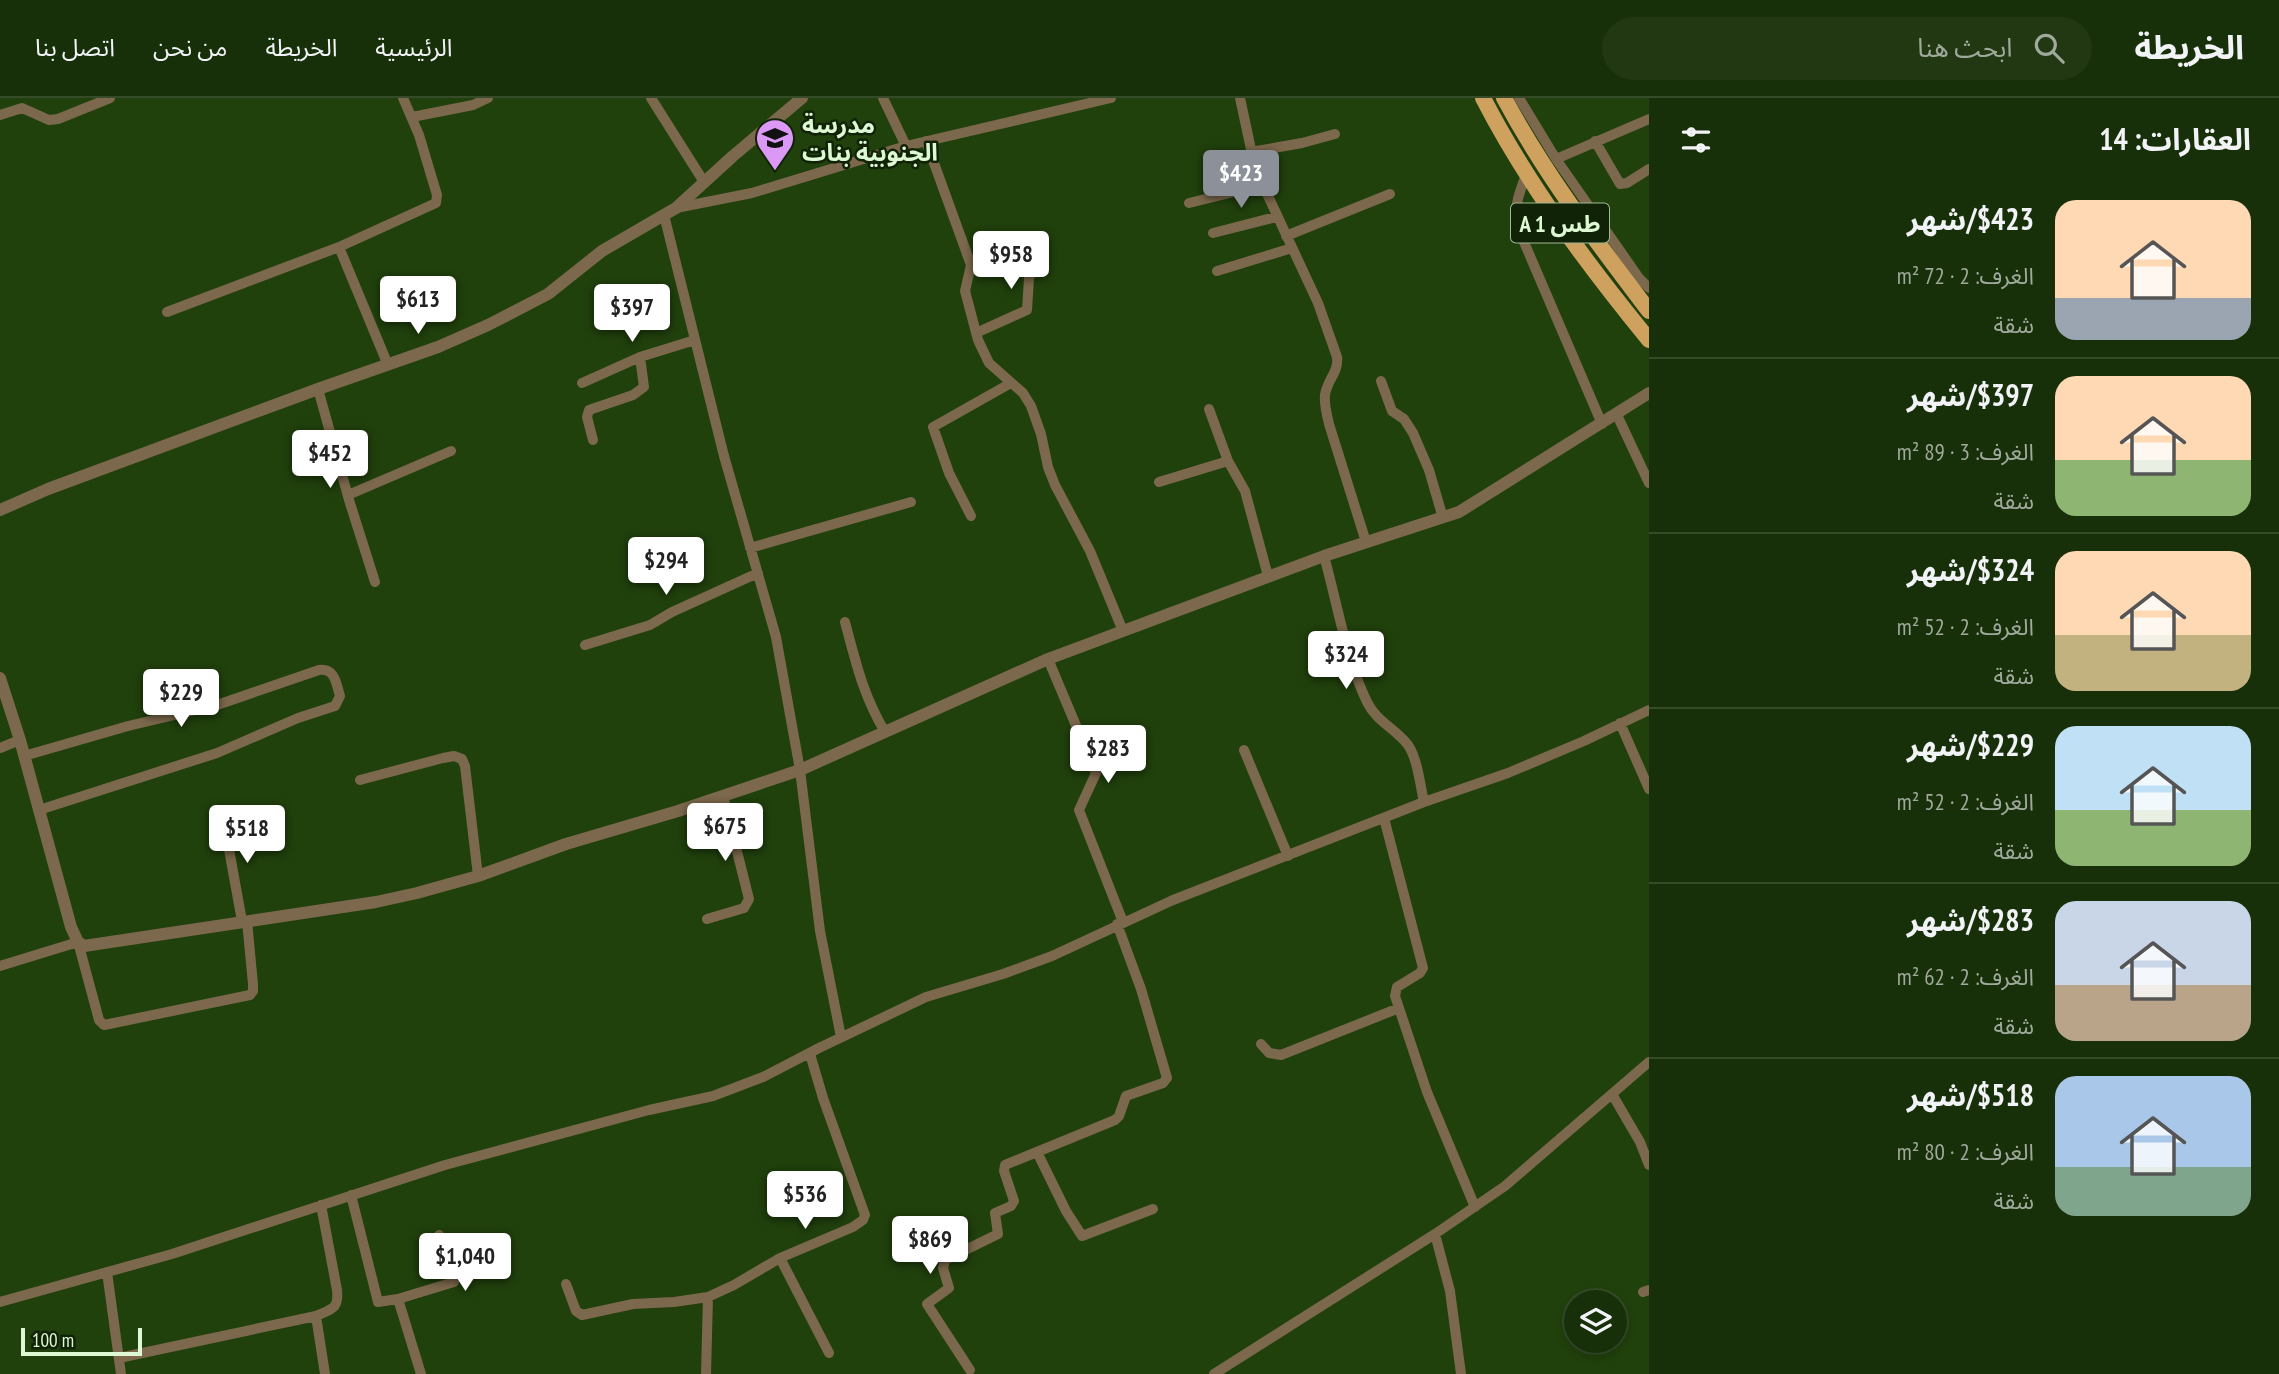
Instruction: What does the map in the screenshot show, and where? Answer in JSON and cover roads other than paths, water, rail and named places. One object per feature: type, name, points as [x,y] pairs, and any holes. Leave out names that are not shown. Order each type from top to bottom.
[{"type":"highway","name":"A 1 طس","points":[[1483,98],[1527,175],[1563,228],[1649,341]]},
{"type":"highway","name":"A 1 طس","points":[[1504,98],[1529,145],[1565,201],[1649,311]]},
{"type":"street","points":[[0,115],[22,108],[49,120],[58,119],[110,98]]},
{"type":"street","points":[[167,312],[339,247],[436,203],[437,195],[412,117],[403,98]]},
{"type":"street","points":[[412,117],[473,105],[488,98]]},
{"type":"street","points":[[651,98],[704,182]]},
{"type":"street","points":[[0,510],[48,489],[488,326],[531,303],[602,251],[676,208],[802,98]]},
{"type":"street","points":[[883,98],[906,146]]},
{"type":"street","points":[[676,208],[790,183],[906,146],[1111,98]]},
{"type":"street","points":[[1240,98],[1251,152],[1262,185],[1318,303],[1337,357],[1339,366],[1328,384],[1325,406],[1366,542]]},
{"type":"street","points":[[1519,98],[1556,159],[1649,288]]},
{"type":"street","points":[[1556,159],[1649,119]]},
{"type":"street","points":[[1251,152],[1335,134]]},
{"type":"street","points":[[926,141],[971,265],[965,291],[976,333],[989,363],[1023,393],[1031,406],[1055,485],[1090,551],[1123,631]]},
{"type":"street","points":[[1595,141],[1620,184],[1627,183],[1649,169]]},
{"type":"street","points":[[1527,175],[1516,202],[1518,228],[1602,424]]},
{"type":"street","points":[[1189,203],[1262,185]]},
{"type":"street","points":[[1286,236],[1390,194]]},
{"type":"street","points":[[664,215],[724,456],[776,637],[800,770],[820,931],[841,1037]]},
{"type":"street","points":[[1213,233],[1276,217]]},
{"type":"street","points":[[976,333],[1027,310],[1029,278],[1045,246]]},
{"type":"street","points":[[339,247],[388,365]]},
{"type":"street","points":[[1217,271],[1292,248]]},
{"type":"street","points":[[582,383],[640,357],[695,340]]},
{"type":"street","points":[[593,440],[587,417],[589,411],[633,395],[644,387],[640,357]]},
{"type":"street","points":[[1381,381],[1392,411],[1404,419],[1413,433],[1429,470],[1443,518]]},
{"type":"street","points":[[971,516],[950,473],[933,427],[1011,383]]},
{"type":"street","points":[[318,389],[375,582]]},
{"type":"street","points":[[78,942],[84,946],[92,946],[376,902],[417,893],[478,876],[566,844],[800,770],[1048,659],[1268,576],[1459,512],[1649,393]]},
{"type":"street","points":[[1209,409],[1228,461],[1245,491],[1268,576]]},
{"type":"street","points":[[1617,415],[1649,483]]},
{"type":"street","points":[[348,495],[451,451]]},
{"type":"street","points":[[1159,482],[1228,461]]},
{"type":"street","points":[[750,548],[911,502]]},
{"type":"street","points":[[1324,556],[1348,646],[1368,704],[1380,721],[1399,736],[1411,751],[1424,802]]},
{"type":"street","points":[[585,645],[650,625],[672,612],[758,573]]},
{"type":"street","points":[[845,622],[864,692],[885,732]]},
{"type":"street","points":[[970,1370],[927,1307],[927,1302],[949,1288],[943,1268],[945,1260],[998,1234],[995,1213],[1011,1206],[1014,1201],[1004,1171],[1005,1165],[1115,1119],[1119,1116],[1126,1096],[1163,1083],[1167,1079],[1120,923],[1079,810],[1096,773],[1048,659]]},
{"type":"street","points":[[24,756],[128,726],[217,705],[319,670],[326,669],[332,674],[340,696],[335,706],[298,718],[217,753],[39,810]]},
{"type":"street","points":[[0,678],[20,740],[71,927],[78,942],[99,1020],[104,1025],[250,995],[253,984],[244,921],[228,844],[229,834],[232,829],[240,826],[271,820]]},
{"type":"street","points":[[0,1302],[194,1247],[445,1165],[649,1110],[713,1096],[763,1077],[926,997],[1052,956],[1173,900],[1424,802],[1508,773],[1584,741],[1649,709]]},
{"type":"street","points":[[1620,723],[1649,789]]},
{"type":"street","points":[[0,748],[20,740]]},
{"type":"street","points":[[1244,750],[1282,836],[1288,856]]},
{"type":"street","points":[[360,780],[443,758],[454,756],[462,759],[478,876]]},
{"type":"street","points":[[707,919],[744,908],[749,899],[723,796]]},
{"type":"street","points":[[1384,818],[1423,968],[1420,974],[1397,987],[1395,991],[1427,1092],[1475,1207]]},
{"type":"street","points":[[0,966],[78,942]]},
{"type":"street","points":[[1261,1044],[1269,1053],[1280,1055],[1399,1008]]},
{"type":"street","points":[[566,1284],[576,1311],[582,1315],[633,1304],[708,1297],[780,1258],[853,1227],[863,1220],[865,1215],[810,1054]]},
{"type":"street","points":[[1214,1374],[1475,1207],[1532,1164],[1645,1066],[1649,1080]]},
{"type":"street","points":[[1612,1094],[1640,1142],[1649,1165]]},
{"type":"street","points":[[1037,1152],[1066,1211],[1082,1236],[1153,1209]]},
{"type":"street","points":[[351,1195],[378,1302],[398,1299],[454,1282],[439,1235]]},
{"type":"street","points":[[119,1358],[316,1316],[334,1308],[338,1301],[321,1205]]},
{"type":"street","points":[[1435,1234],[1450,1291],[1461,1374]]},
{"type":"street","points":[[780,1258],[829,1353]]},
{"type":"street","points":[[107,1272],[121,1374]]},
{"type":"street","points":[[706,1374],[708,1297]]},
{"type":"street","points":[[398,1299],[421,1374]]},
{"type":"street","points":[[316,1316],[325,1374]]},
{"type":"place","name":"مدرسة الجنوبية بنات","points":[[775,172]]}]
